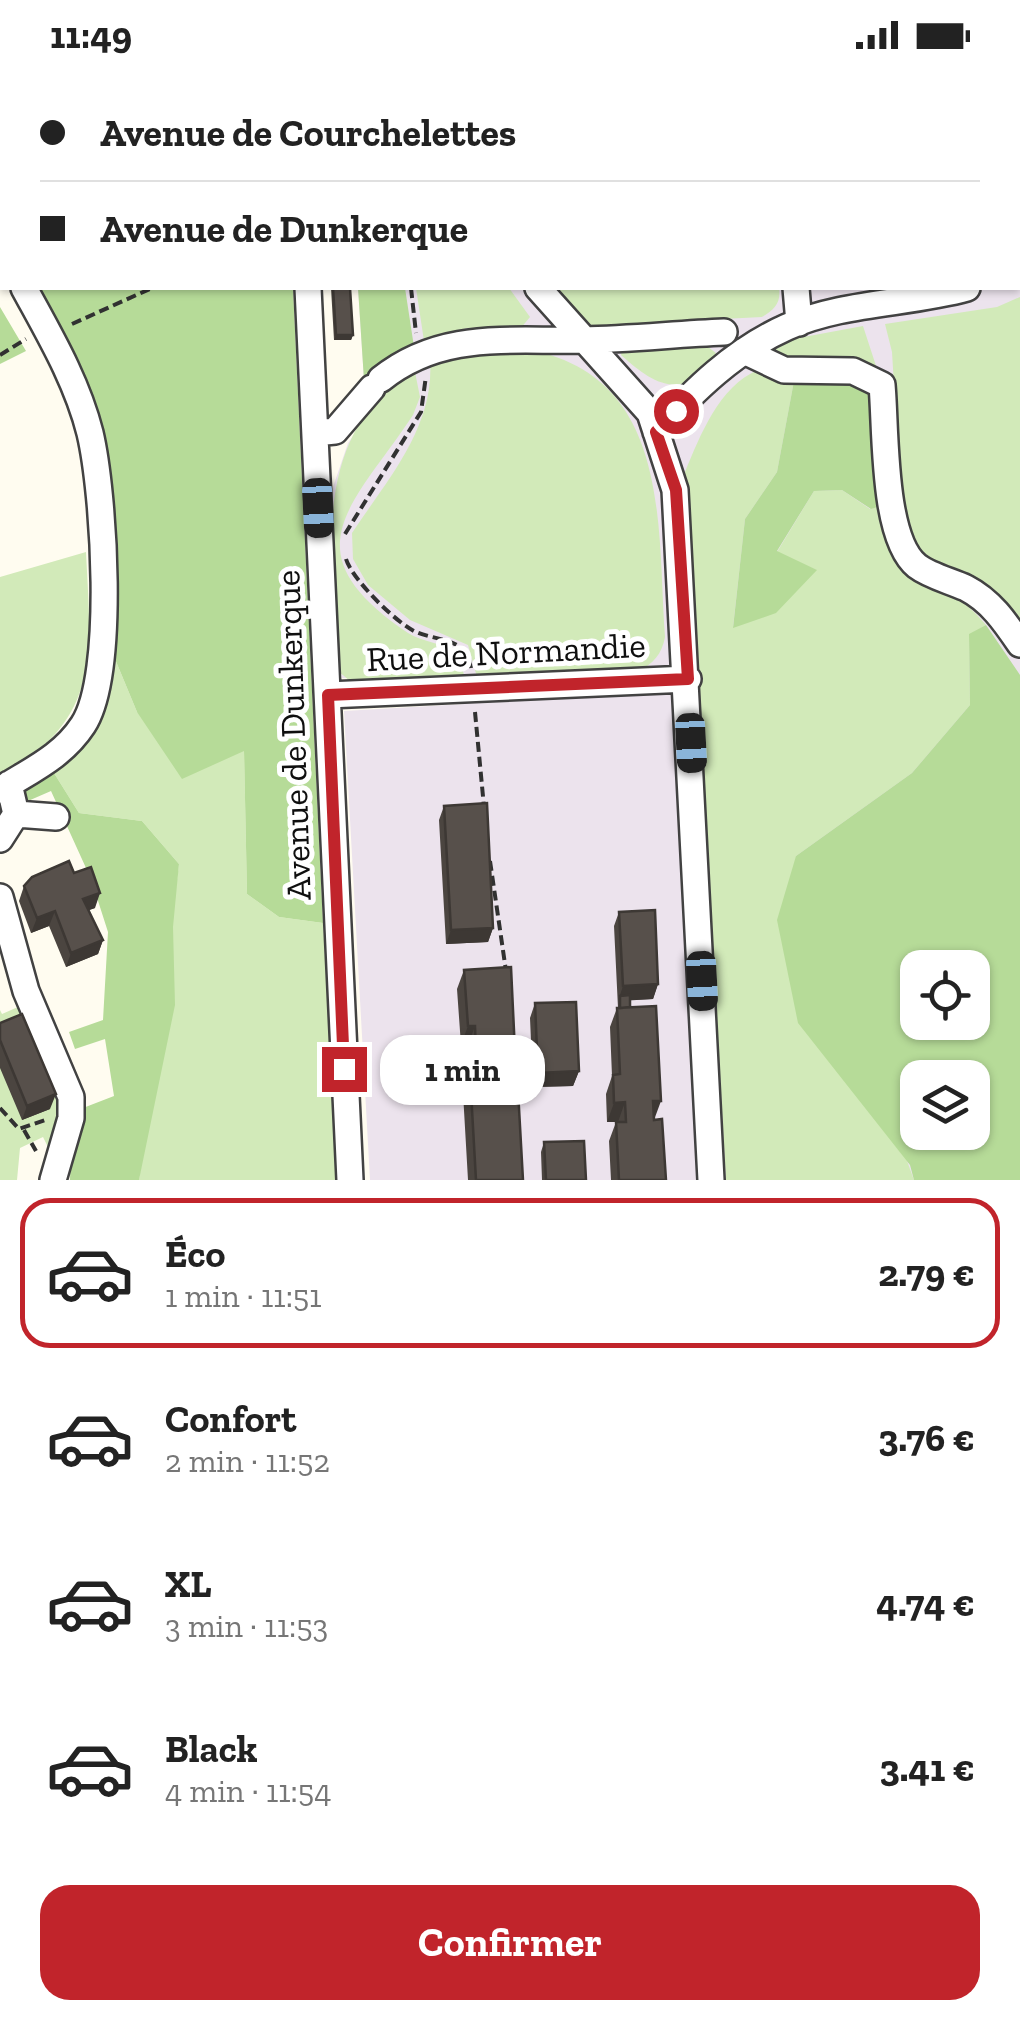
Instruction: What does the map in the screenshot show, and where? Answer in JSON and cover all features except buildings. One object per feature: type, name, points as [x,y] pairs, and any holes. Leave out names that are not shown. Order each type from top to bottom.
[{"type":"street","points":[[16,814],[4,787],[51,760],[84,724],[102,677],[104,614],[90,432],[48,331],[25,290]]},
{"type":"street","name":"Avenue de Dunkerque","points":[[308,290],[350,1180]]},
{"type":"street","points":[[540,290],[650,413],[676,490],[711,1180]]},
{"type":"street","points":[[796,290],[799,324]]},
{"type":"street","points":[[656,432],[694,390],[744,351],[799,324],[958,290]]},
{"type":"street","points":[[315,433],[335,431],[377,384],[422,356],[481,339],[581,340],[724,332]]},
{"type":"street","points":[[744,351],[784,370],[853,371],[882,385],[892,509],[904,552],[918,567],[984,600],[1020,644]]},
{"type":"street","name":"Rue de Normandie","points":[[328,695],[688,679]]},
{"type":"street","points":[[16,814],[56,816]]},
{"type":"street","points":[[0,839],[16,814]]},
{"type":"street","points":[[0,897],[26,991],[71,1097],[71,1118],[53,1180]]},
{"type":"path","points":[[0,356],[48,331],[147,290]]},
{"type":"path","points":[[410,290],[426,388],[421,412],[344,534],[347,564],[358,582],[414,631],[458,644],[466,651],[484,816]]},
{"type":"path","points":[[487,846],[506,972]]},
{"type":"path","points":[[0,1108],[19,1130],[55,1112]]},
{"type":"shaded area","points":[[358,290],[1020,290],[1020,1180],[370,1180],[344,711],[464,704],[464,676],[342,678],[332,490],[348,443],[380,398],[364,380]]},
{"type":"green space","points":[[40,290],[293,290],[323,923],[279,917],[247,894],[244,751],[182,779],[137,712],[115,659],[102,442],[79,363]]},
{"type":"green space","points":[[358,290],[405,290],[414,347],[364,380]]},
{"type":"green space","points":[[416,290],[510,290],[530,317],[520,329],[467,328],[424,341]]},
{"type":"green space","points":[[554,290],[779,290],[776,305],[762,317],[585,326]]},
{"type":"green space","points":[[1020,297],[1020,624],[983,588],[910,545],[902,519],[892,352],[885,324],[997,307]]},
{"type":"green space","points":[[0,307],[26,351],[0,364]]},
{"type":"green space","points":[[863,326],[878,372],[766,355],[793,339]]},
{"type":"green space","points":[[704,344],[716,353],[705,369],[682,384],[658,381],[621,355],[622,351]]},
{"type":"green space","points":[[459,351],[533,351],[585,371],[615,397],[636,431],[657,511],[665,637],[652,662],[638,671],[477,677],[468,645],[410,620],[368,585],[353,559],[352,533],[417,430],[430,384],[430,360]]},
{"type":"green space","points":[[414,367],[420,397],[413,415],[353,503],[342,528],[340,552],[349,577],[371,604],[408,633],[458,652],[464,675],[350,681],[338,671],[331,545],[341,466],[356,430],[380,397]]},
{"type":"green space","points":[[758,370],[794,381],[777,472],[745,519],[733,627],[816,570],[777,552],[814,491],[842,490],[870,509],[884,505],[890,537],[910,572],[952,595],[986,625],[969,635],[970,705],[912,773],[796,856],[914,1180],[726,1180],[685,472],[704,428],[722,400]]},
{"type":"green space","points":[[794,381],[845,383],[872,395],[884,505],[871,509],[842,490],[814,491],[777,551],[817,570],[776,613],[733,628],[745,519],[777,472]]},
{"type":"green space","points":[[86,552],[89,623],[83,682],[73,708],[57,732],[33,755],[0,776],[0,577]]},
{"type":"green space","points":[[986,625],[1020,675],[1020,1180],[914,1180],[910,1165],[798,1023],[777,920],[796,856],[912,773],[970,705],[969,634]]},
{"type":"green space","points":[[115,659],[137,712],[244,750],[247,894],[279,917],[323,923],[338,1180],[139,1180],[179,864],[142,821],[79,813],[54,773],[77,749],[94,721]]},
{"type":"green space","points":[[54,773],[79,813],[142,821],[179,864],[173,927],[175,1005],[139,1180],[70,1180],[71,1144],[83,1108],[114,1096],[105,1039],[75,1049],[69,1032],[103,1020],[108,932],[91,879],[51,791],[28,801],[22,789]]},
{"type":"green space","points":[[18,1007],[66,1105],[56,1140],[48,1147],[43,1137],[20,1148],[17,1180],[0,1180],[0,1010],[2,1014]]},
{"type":"route","points":[[344,1069],[328,695],[688,679],[676,490],[656,432],[676,411]]}]
